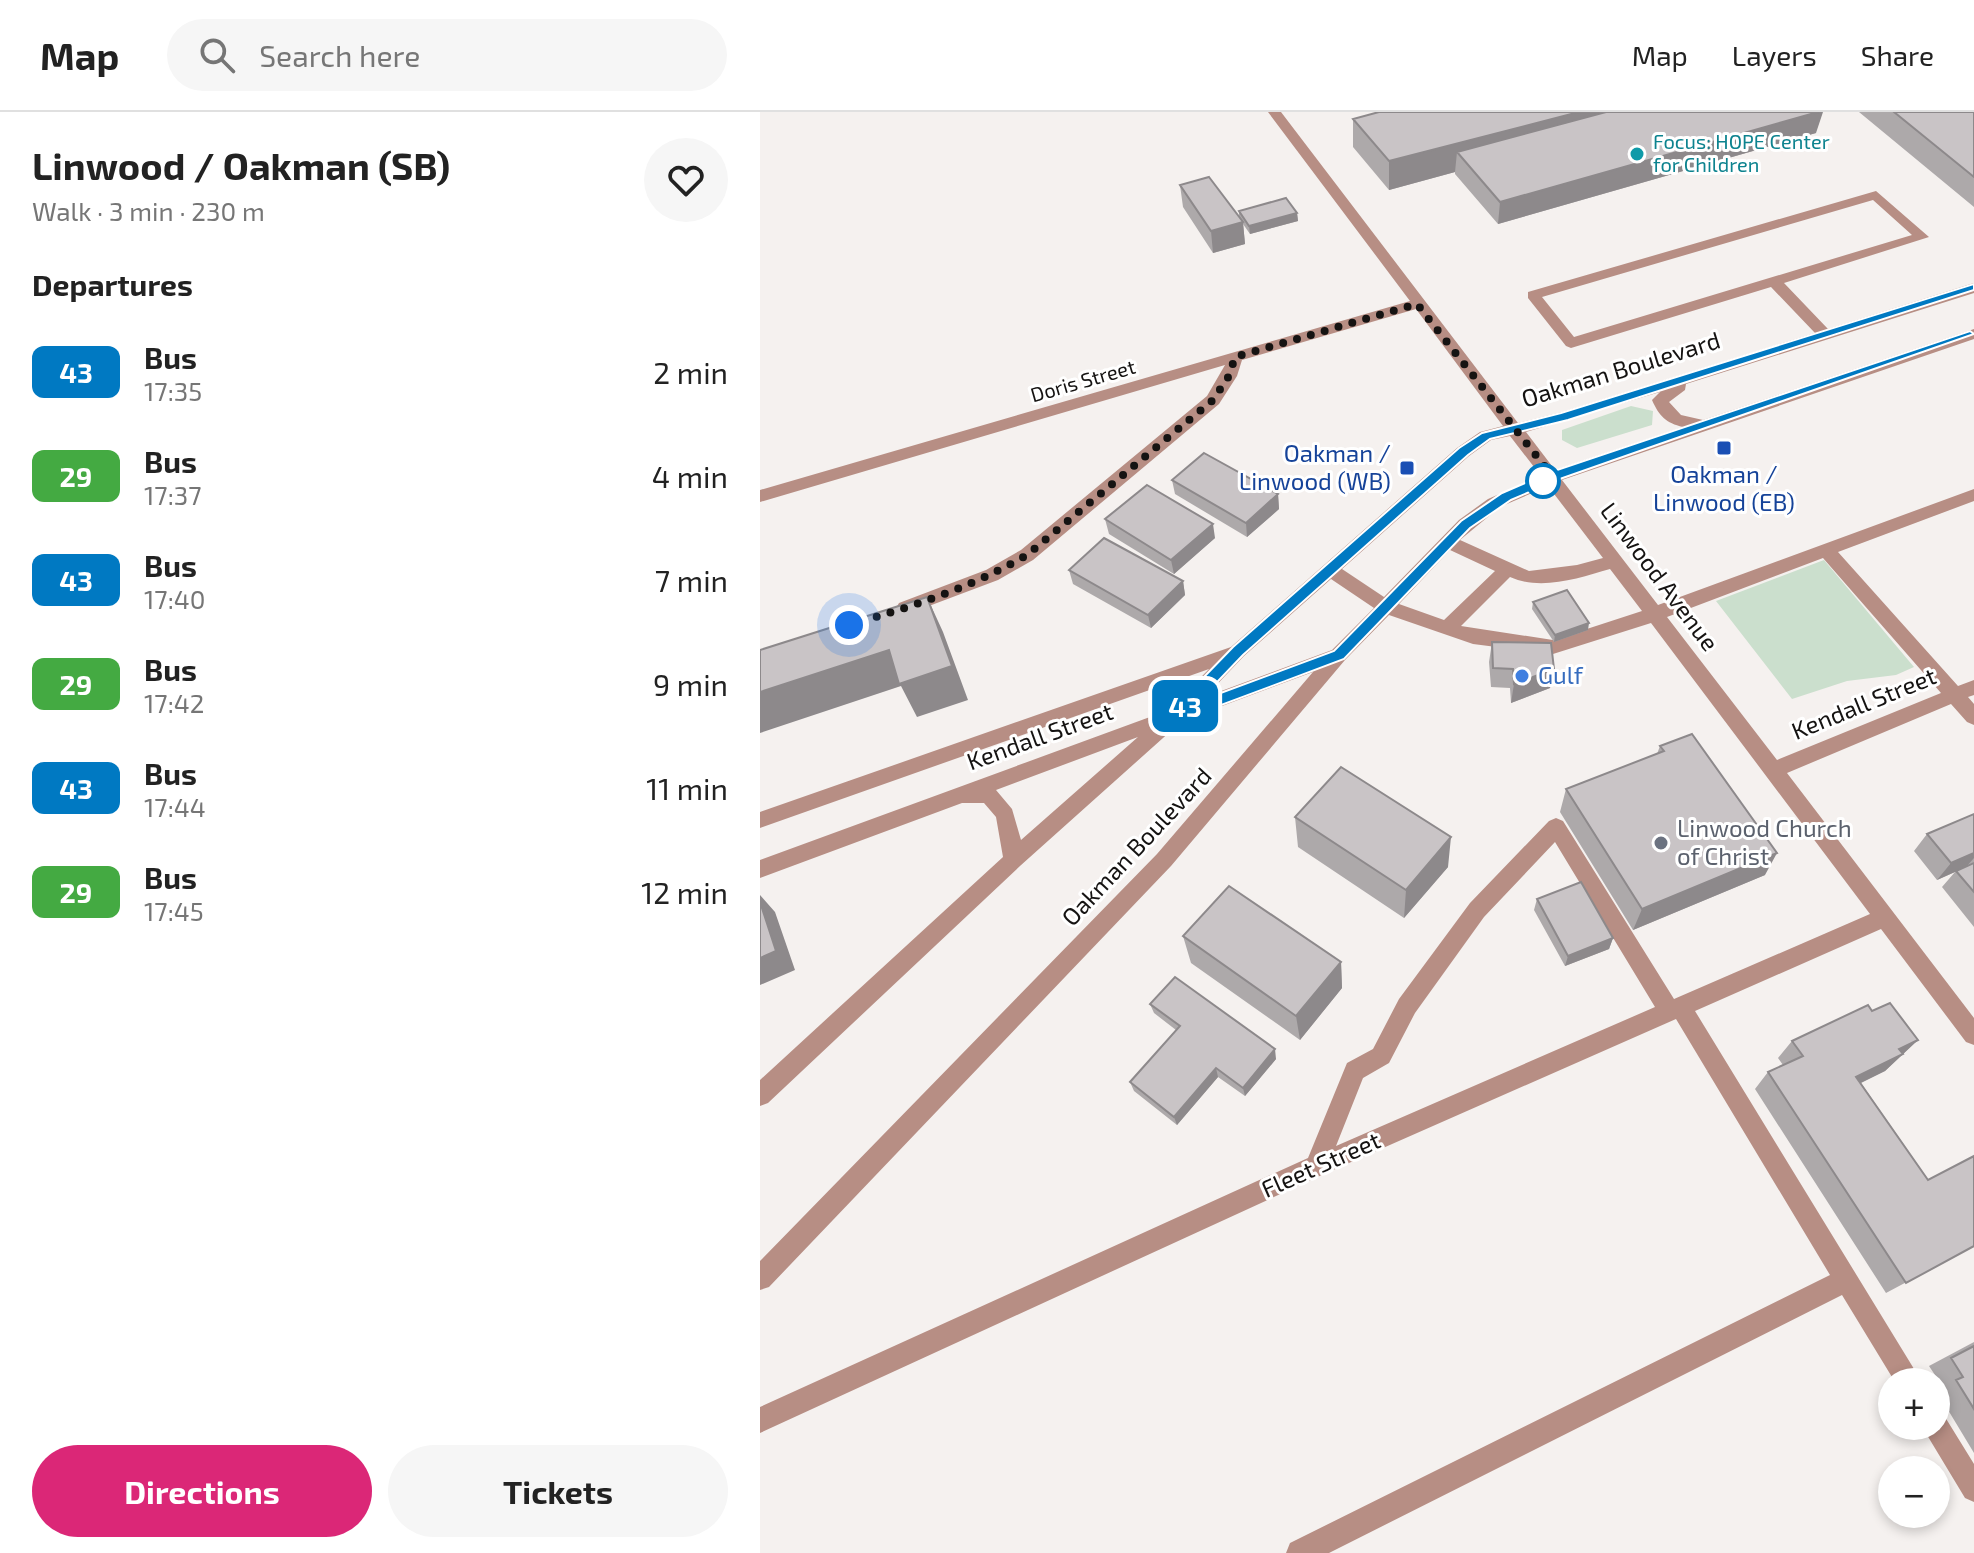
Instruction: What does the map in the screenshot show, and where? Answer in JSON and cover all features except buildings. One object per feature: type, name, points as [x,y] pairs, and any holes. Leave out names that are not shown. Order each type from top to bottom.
[{"type":"street","name":"Linwood Avenue","points":[[1274,112],[1974,1035]]},
{"type":"street","points":[[1876,195],[1922,237],[1775,283],[1571,343],[1533,295],[1876,195]]},
{"type":"street","points":[[1775,283],[1825,334]]},
{"type":"street","points":[[1967,290],[1974,305]]},
{"type":"street","name":"Oakman Boulevard","points":[[760,1095],[1013,860],[1175,716],[1238,651],[1463,452],[1486,436],[1564,417],[1967,290]]},
{"type":"street","name":"Doris Street","points":[[760,496],[1417,304]]},
{"type":"street","name":"Oakman Boulevard","points":[[760,1278],[1164,860],[1339,655],[1448,542],[1494,503],[1553,477],[1974,334]]},
{"type":"street","points":[[893,612],[979,581],[1027,555],[1213,400],[1229,376],[1235,357]]},
{"type":"street","points":[[1696,375],[1660,400],[1673,421],[1703,425]]},
{"type":"street","points":[[1330,570],[1386,607],[1473,637],[1553,647],[1601,634],[1974,495]]},
{"type":"street","points":[[1448,542],[1528,578],[1577,572],[1615,561]]},
{"type":"street","points":[[1825,549],[1974,717]]},
{"type":"street","points":[[1447,628],[1508,569]]},
{"type":"street","name":"Kendall Street","points":[[760,820],[1238,651]]},
{"type":"street","name":"Kendall Street","points":[[760,869],[1339,655]]},
{"type":"street","name":"Kendall Street","points":[[1773,770],[1974,687]]},
{"type":"street","points":[[954,797],[987,795],[998,801],[1005,811],[1013,860]]},
{"type":"street","points":[[1316,1166],[1355,1071],[1381,1056],[1407,1006],[1477,910],[1556,827],[1675,1009],[1900,1368]]},
{"type":"street","name":"Fleet Street","points":[[760,1420],[1316,1166],[1885,917]]},
{"type":"street","points":[[1300,1553],[1847,1280]]},
{"type":"street","points":[[1944,1440],[1974,1489]]},
{"type":"green space","points":[[1631,406],[1653,411],[1652,425],[1577,448],[1562,440],[1562,430]]},
{"type":"green space","points":[[1824,560],[1914,667],[1896,675],[1847,681],[1792,699],[1716,601]]},
{"type":"bus line","name":"43","points":[[1974,288],[1564,417],[1486,436],[1463,452],[1238,651],[1175,716],[1339,655],[1465,524],[1494,503],[1553,477],[1974,334]]},
{"type":"place","name":"Focus: HOPE Center for Children","points":[[1637,154]]},
{"type":"place","name":"Oakman / Linwood (EB)","points":[[1724,448]]},
{"type":"place","name":"Oakman / Linwood (WB)","points":[[1407,468]]},
{"type":"place","name":"Gulf","points":[[1522,676]]},
{"type":"place","name":"Linwood Church of Christ","points":[[1661,843]]},
{"type":"route","points":[[849,625],[938,598],[992,575],[1027,555],[1213,400],[1229,376],[1235,357],[1417,304],[1553,477],[1543,481]]}]
